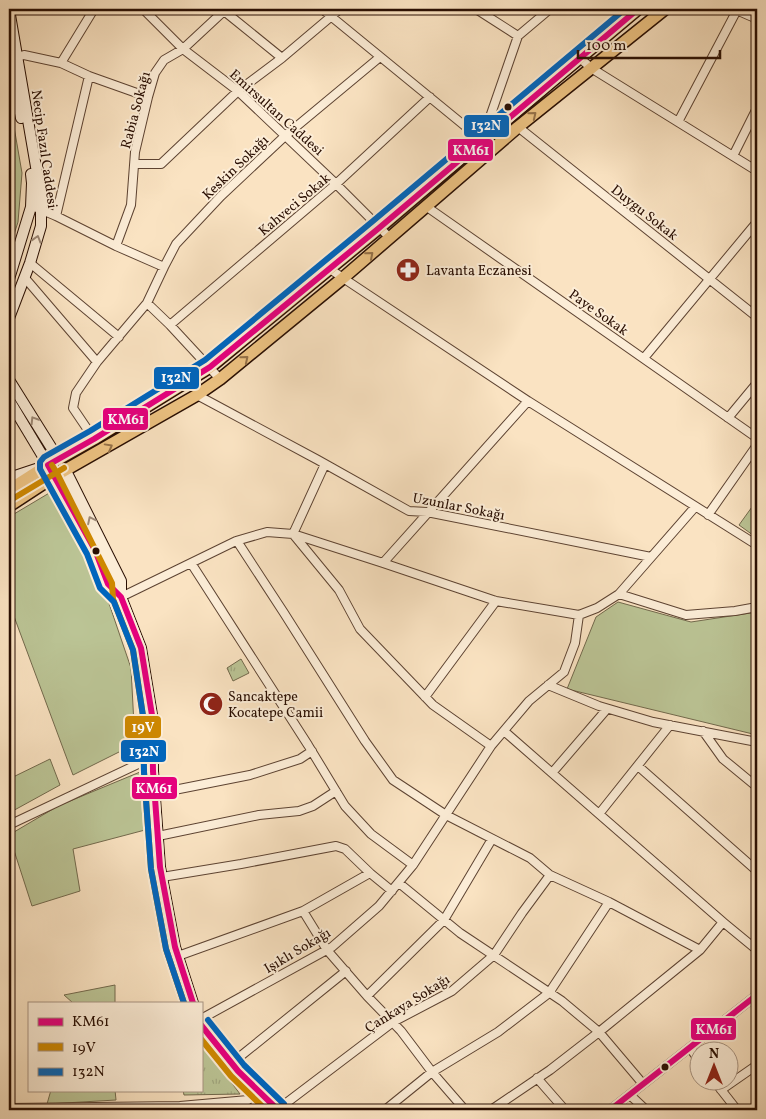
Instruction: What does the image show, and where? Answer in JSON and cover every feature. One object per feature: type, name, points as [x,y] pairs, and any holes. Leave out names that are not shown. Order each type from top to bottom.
[{"type":"main road","points":[[9,490],[210,367],[330,269],[638,9]]},
{"type":"main road","points":[[9,506],[55,476],[197,396],[220,379],[343,278],[518,127],[665,9]]},
{"type":"main road","points":[[54,462],[66,470]]},
{"type":"main road","points":[[54,462],[55,476]]},
{"type":"street","name":"Necip Fazıl Caddesi","points":[[9,9],[12,58],[36,208],[42,226],[25,278],[9,318]]},
{"type":"street","points":[[61,63],[94,9]]},
{"type":"street","name":"Emirsultan Caddesi","points":[[144,9],[183,49],[238,91],[390,238]]},
{"type":"street","points":[[322,9],[492,150]]},
{"type":"street","points":[[134,164],[161,164],[238,91],[282,58],[340,9]]},
{"type":"street","points":[[476,9],[518,36]]},
{"type":"street","points":[[482,140],[518,36],[550,9]]},
{"type":"street","points":[[678,122],[735,9],[757,18]]},
{"type":"street","points":[[225,10],[282,58]]},
{"type":"street","name":"Rabia Sokağı","points":[[116,246],[130,205],[135,152],[155,73],[164,60],[183,49],[225,10]]},
{"type":"street","points":[[12,58],[24,55],[61,63],[89,76],[148,97]]},
{"type":"street","name":"Keskin Sokağı","points":[[94,439],[73,408],[76,393],[97,362],[147,303],[176,244],[221,196],[285,136],[380,57]]},
{"type":"street","points":[[580,58],[591,68],[757,171]]},
{"type":"street","points":[[56,216],[89,76]]},
{"type":"street","name":"Kahveci Sokak","points":[[170,325],[336,184],[430,97]]},
{"type":"street","points":[[733,156],[757,108]]},
{"type":"street","name":"Duygu Sokak","points":[[518,127],[757,317]]},
{"type":"street","name":"Paye Sokak","points":[[427,206],[757,438]]},
{"type":"street","name":"Necip Fazıl Caddesi","points":[[9,279],[36,208]]},
{"type":"street","points":[[36,208],[164,267]]},
{"type":"street","points":[[644,358],[757,222]]},
{"type":"street","points":[[30,264],[119,337]]},
{"type":"street","points":[[330,269],[528,401],[757,546]]},
{"type":"street","points":[[25,278],[97,362]]},
{"type":"street","points":[[147,303],[220,379]]},
{"type":"street","points":[[9,380],[54,462]]},
{"type":"street","points":[[728,418],[757,384]]},
{"type":"street","name":"Uzunlar Sokağı","points":[[197,396],[409,511],[427,512],[651,557]]},
{"type":"street","points":[[9,400],[54,462]]},
{"type":"street","points":[[383,563],[528,401]]},
{"type":"street","points":[[708,515],[757,445]]},
{"type":"street","points":[[9,478],[54,462]]},
{"type":"street","points":[[292,534],[324,464]]},
{"type":"street","points":[[66,470],[121,581],[121,597],[142,648],[152,715],[152,757],[160,867],[178,956],[193,1002]]},
{"type":"street","points":[[55,476],[95,550],[108,584],[121,597]]},
{"type":"street","points":[[121,597],[237,541],[267,532],[292,534],[496,601],[579,615],[597,608],[618,594],[696,507]]},
{"type":"street","points":[[292,534],[339,590],[360,629],[433,705],[491,746]]},
{"type":"street","points":[[237,541],[290,621],[365,741],[393,780],[446,815],[530,858],[550,875],[609,902],[700,950]]},
{"type":"street","points":[[191,564],[312,750],[346,806],[371,834],[413,865]]},
{"type":"street","points":[[618,594],[686,614],[735,611],[757,607]]},
{"type":"street","points":[[426,697],[496,601]]},
{"type":"street","name":"Işıklı Sokağı","points":[[202,1018],[332,947],[380,906],[413,865],[491,746],[529,701],[564,672],[576,643],[579,615]]},
{"type":"street","points":[[548,685],[607,709],[653,722],[757,742]]},
{"type":"street","points":[[552,773],[607,709]]},
{"type":"street","points":[[599,814],[670,726]]},
{"type":"street","points":[[504,731],[757,950]]},
{"type":"street","points":[[703,732],[724,759],[757,787]]},
{"type":"street","points":[[154,794],[250,775],[300,759],[312,750]]},
{"type":"street","points":[[9,825],[152,757]]},
{"type":"street","points":[[638,766],[757,870]]},
{"type":"street","points":[[158,836],[259,815],[299,811],[313,806],[336,791]]},
{"type":"street","points":[[367,996],[444,920],[492,838]]},
{"type":"street","points":[[162,877],[336,846],[345,849],[392,891]]},
{"type":"street","points":[[178,956],[303,911],[370,873]]},
{"type":"street","name":"Çankaya Sokağı","points":[[277,1110],[393,1022],[452,991],[494,955],[550,875]]},
{"type":"street","points":[[399,883],[460,933],[562,1002],[599,1032],[643,1084]]},
{"type":"street","points":[[385,1110],[432,1072],[498,1032],[549,993],[609,902]]},
{"type":"street","points":[[303,911],[327,950],[401,1031],[432,1072],[465,1110]]},
{"type":"street","points":[[491,1110],[599,1032],[700,950],[723,922]]},
{"type":"street","points":[[232,1063],[346,971]]},
{"type":"street","points":[[698,1042],[757,995]]},
{"type":"street","points":[[202,1026],[238,1071],[277,1110]]},
{"type":"street","points":[[610,1110],[688,1050]]},
{"type":"street","points":[[738,1078],[757,1065]]},
{"type":"street","points":[[537,1078],[565,1110]]},
{"type":"street","points":[[9,1108],[180,1106],[248,1100],[258,1091]]},
{"type":"street","points":[[723,1092],[737,1110]]},
{"type":"street","points":[[630,1095],[646,1110]]},
{"type":"green space","points":[[9,98],[22,173],[18,222],[9,250]]},
{"type":"green space","points":[[61,486],[99,574],[131,668],[135,744],[73,775],[9,603],[9,517]]},
{"type":"green space","points":[[757,500],[757,538],[739,525]]},
{"type":"green space","points":[[618,602],[691,622],[757,612],[757,735],[567,689],[596,617]]},
{"type":"green space","points":[[241,659],[249,673],[233,681],[227,668]]},
{"type":"green space","points":[[50,759],[60,785],[9,813],[9,779]]},
{"type":"green space","points":[[140,772],[145,830],[73,849],[80,891],[32,906],[9,835],[58,806]]},
{"type":"green space","points":[[115,985],[115,1002],[72,1002],[64,995]]},
{"type":"green space","points":[[202,1043],[240,1094],[184,1095],[183,1092],[202,1092]]},
{"type":"green space","points":[[50,1092],[115,1092],[116,1100],[47,1104]]},
{"type":"transit line","name":"132N","points":[[184,1002],[166,949],[151,869],[144,772],[143,716],[133,650],[114,602],[100,588],[87,554],[40,469],[40,462],[44,457],[205,360],[625,9]]},
{"type":"transit line","name":"KM61","points":[[193,1002],[175,947],[160,867],[153,771],[152,715],[141,648],[121,597],[108,584],[95,550],[48,465],[94,439],[210,367],[379,228],[638,9]]},
{"type":"transit line","name":"19V","points":[[52,465],[112,583],[113,599],[133,650],[143,716],[144,772],[151,869],[166,949],[184,1002]]},
{"type":"transit line","name":"19V","points":[[14,498],[64,468]]},
{"type":"transit line","name":"KM61","points":[[610,1110],[757,993]]},
{"type":"transit line","name":"132N","points":[[208,1020],[244,1065],[284,1104]]},
{"type":"transit line","name":"KM61","points":[[202,1026],[238,1071],[278,1110]]},
{"type":"transit line","name":"19V","points":[[202,1040],[231,1076],[266,1110]]},
{"type":"place","name":"Lavanta Eczanesi","points":[[408,270]]},
{"type":"place","name":"Sancaktepe Kocatepe Camii","points":[[211,704]]}]
